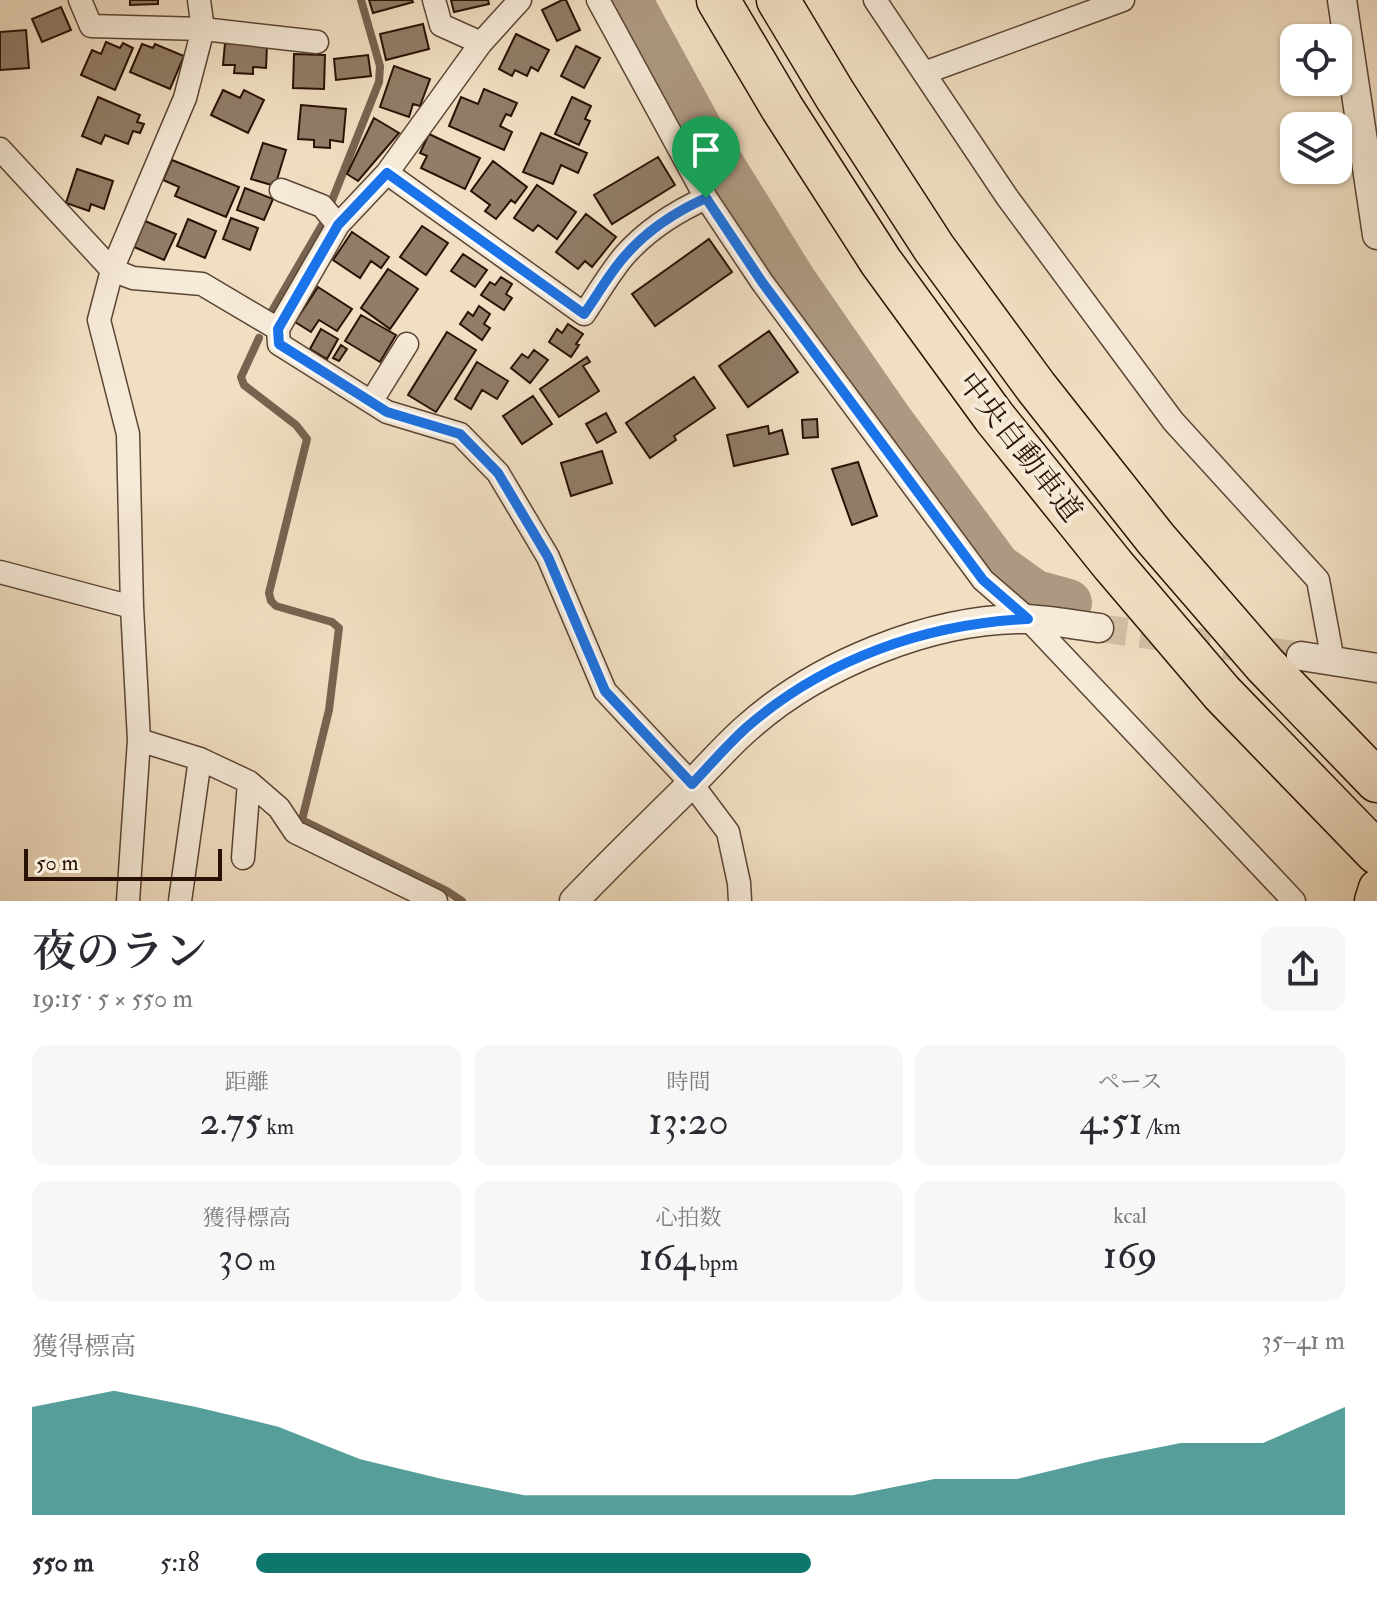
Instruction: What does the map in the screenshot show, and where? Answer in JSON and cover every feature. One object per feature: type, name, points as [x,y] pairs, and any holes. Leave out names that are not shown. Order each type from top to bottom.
[{"type":"highway","name":"中央自動車道","points":[[718,0],[782,108],[881,262],[994,417],[1113,565],[1222,693],[1377,853]]},
{"type":"highway","name":"中央自動車道","points":[[778,0],[934,248],[1036,387],[1156,539],[1265,665],[1374,778]]},
{"type":"main road","points":[[1373,901],[1377,888]]},
{"type":"street","points":[[80,0],[91,26],[203,29],[317,42]]},
{"type":"street","points":[[128,901],[139,740],[128,434],[99,320],[112,270],[185,98],[203,29],[199,0]]},
{"type":"street","points":[[434,0],[441,25],[481,43]]},
{"type":"street","points":[[520,0],[481,43],[387,173],[338,225],[278,329],[279,344],[387,412],[460,434],[498,473],[548,557],[605,691],[692,784],[728,832],[740,901]]},
{"type":"street","points":[[598,0],[706,198],[762,282],[983,580],[1028,619],[1294,901]]},
{"type":"street","points":[[875,0],[1007,197],[1173,421],[1318,580],[1333,661]]},
{"type":"street","points":[[924,73],[1123,0]]},
{"type":"street","points":[[1342,0],[1377,235]]},
{"type":"street","points":[[0,149],[112,270],[133,278],[202,284],[278,329]]},
{"type":"street","points":[[387,173],[584,314],[623,257],[654,228],[706,198]]},
{"type":"street","points":[[281,190],[322,206],[338,225]]},
{"type":"street","points":[[371,402],[407,344]]},
{"type":"street","points":[[0,572],[132,607]]},
{"type":"street","points":[[574,901],[747,727],[793,693],[845,663],[884,646],[928,633],[988,621],[1028,619],[1099,628]]},
{"type":"street","points":[[1301,656],[1377,668]]},
{"type":"street","points":[[139,740],[200,759],[249,782],[279,808],[295,832],[436,901]]},
{"type":"street","points":[[180,901],[200,759]]},
{"type":"street","points":[[243,858],[249,782]]},
{"type":"building","points":[[130,0],[158,0],[158,4],[130,5]]},
{"type":"building","points":[[369,0],[412,0],[413,2],[373,13]]},
{"type":"building","points":[[451,0],[488,0],[489,4],[454,12]]},
{"type":"building","points":[[566,0],[580,30],[557,41],[542,10]]},
{"type":"building","points":[[61,7],[71,30],[42,42],[32,19]]},
{"type":"building","points":[[423,24],[429,49],[386,60],[380,34]]},
{"type":"building","points":[[26,30],[29,68],[0,70],[0,32]]},
{"type":"building","points":[[516,34],[549,50],[538,71],[531,67],[527,76],[515,70],[512,76],[499,69]]},
{"type":"building","points":[[106,42],[120,48],[123,43],[133,48],[115,90],[81,75],[92,50],[101,54]]},
{"type":"building","points":[[225,43],[267,45],[266,68],[253,67],[253,74],[234,73],[235,65],[223,65]]},
{"type":"building","points":[[142,44],[153,48],[155,44],[184,56],[170,89],[130,72]]},
{"type":"building","points":[[576,46],[600,58],[584,88],[561,76]]},
{"type":"building","points":[[294,54],[325,55],[324,89],[293,88]]},
{"type":"building","points":[[368,55],[371,76],[336,80],[334,59]]},
{"type":"building","points":[[394,66],[430,79],[420,106],[413,104],[409,117],[380,107]]},
{"type":"building","points":[[484,89],[517,103],[511,116],[506,114],[500,126],[512,132],[504,150],[449,126],[461,97],[478,104]]},
{"type":"building","points":[[223,90],[240,98],[244,90],[264,100],[248,133],[211,115]]},
{"type":"building","points":[[98,97],[140,115],[137,122],[144,124],[140,133],[133,131],[128,144],[105,135],[101,144],[82,136]]},
{"type":"building","points":[[572,97],[591,106],[585,119],[590,121],[579,145],[555,134]]},
{"type":"building","points":[[301,105],[346,109],[343,142],[330,140],[330,148],[314,147],[314,140],[298,139]]},
{"type":"building","points":[[374,118],[399,133],[358,181],[347,174]]},
{"type":"building","points":[[541,133],[587,153],[578,173],[561,165],[553,184],[523,172]]},
{"type":"building","points":[[429,134],[480,158],[465,189],[421,168],[427,156],[420,153]]},
{"type":"building","points":[[263,143],[286,150],[275,186],[251,179]]},
{"type":"building","points":[[658,157],[675,185],[612,224],[594,195]]},
{"type":"building","points":[[172,160],[239,187],[226,217],[175,196],[179,187],[163,180]]},
{"type":"building","points":[[493,161],[527,187],[515,203],[511,200],[496,219],[485,211],[490,205],[471,191]]},
{"type":"building","points":[[77,169],[113,181],[104,209],[91,204],[89,211],[66,203]]},
{"type":"building","points":[[537,185],[576,212],[557,239],[538,225],[533,231],[514,218]]},
{"type":"building","points":[[245,188],[273,199],[264,220],[237,210]]},
{"type":"building","points":[[586,214],[616,237],[592,267],[585,261],[578,269],[556,252]]},
{"type":"building","points":[[231,218],[258,228],[250,250],[223,239]]},
{"type":"building","points":[[188,219],[216,231],[205,258],[177,246]]},
{"type":"building","points":[[145,221],[176,234],[164,260],[134,247]]},
{"type":"building","points":[[422,226],[448,243],[426,275],[400,257]]},
{"type":"building","points":[[352,232],[389,257],[381,268],[371,261],[360,278],[333,260]]},
{"type":"building","points":[[709,239],[732,272],[655,326],[632,294]]},
{"type":"building","points":[[463,254],[487,270],[475,287],[451,271]]},
{"type":"building","points":[[388,269],[418,289],[390,329],[361,308]]},
{"type":"building","points":[[501,277],[512,284],[506,294],[512,298],[504,310],[481,295],[490,282],[495,285]]},
{"type":"building","points":[[318,287],[352,309],[337,331],[319,320],[311,332],[295,322]]},
{"type":"building","points":[[479,306],[490,314],[484,324],[490,328],[482,340],[460,324],[468,312],[473,316]]},
{"type":"building","points":[[361,315],[396,335],[380,362],[345,341]]},
{"type":"building","points":[[568,324],[583,334],[571,357],[549,342],[557,329],[562,333]]},
{"type":"building","points":[[321,329],[338,339],[327,359],[310,349]]},
{"type":"building","points":[[769,331],[798,372],[748,407],[719,366]]},
{"type":"building","points":[[447,332],[476,350],[436,412],[408,395]]},
{"type":"building","points":[[341,345],[347,349],[339,361],[333,358]]},
{"type":"building","points":[[534,350],[548,360],[530,383],[511,368],[522,354],[528,358]]},
{"type":"building","points":[[587,357],[590,362],[583,366],[599,391],[559,417],[540,389]]},
{"type":"building","points":[[477,362],[508,381],[497,399],[482,390],[471,409],[455,399]]},
{"type":"building","points":[[694,377],[715,408],[674,436],[676,440],[650,458],[626,423]]},
{"type":"building","points":[[533,396],[552,424],[522,444],[503,416]]},
{"type":"building","points":[[606,413],[616,432],[597,443],[586,424]]},
{"type":"building","points":[[817,419],[818,437],[803,438],[802,420]]},
{"type":"building","points":[[768,426],[769,434],[782,430],[788,454],[734,466],[727,435]]},
{"type":"building","points":[[602,451],[612,483],[571,496],[561,463]]},
{"type":"building","points":[[858,462],[877,516],[852,525],[832,469]]},
{"type":"waterway","points":[[331,203],[379,82],[380,66],[361,0]]},
{"type":"waterway","points":[[628,0],[700,132],[793,282],[887,418],[997,567],[1035,594],[1068,603]]},
{"type":"waterway","points":[[272,311],[322,225]]},
{"type":"waterway","points":[[259,338],[241,377],[244,385],[296,425],[307,439],[269,593],[271,601],[276,606],[332,622],[339,628],[329,710],[302,820],[462,901]]},
{"type":"tunnel","points":[[1099,628],[1301,656]]},
{"type":"route","points":[[387,173],[584,314],[623,257],[654,228],[706,198],[762,282],[983,580],[1028,619],[988,621],[928,633],[884,646],[845,663],[793,693],[747,727],[692,784],[605,691],[548,557],[498,473],[460,434],[387,412],[279,344],[278,329],[338,225],[387,173]]}]
